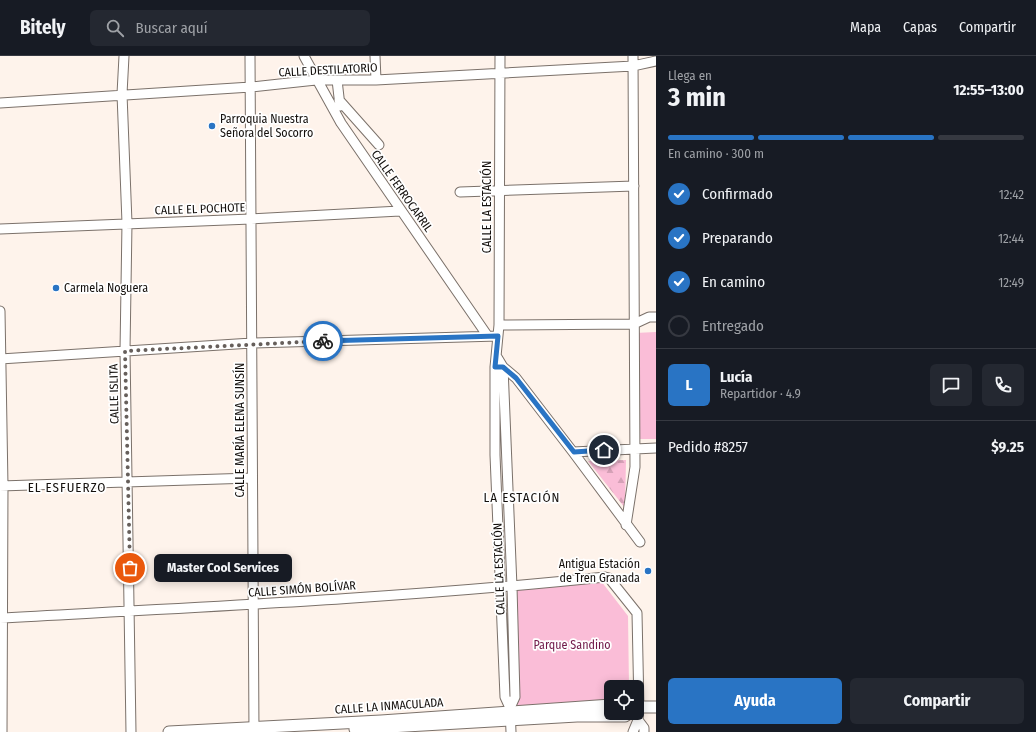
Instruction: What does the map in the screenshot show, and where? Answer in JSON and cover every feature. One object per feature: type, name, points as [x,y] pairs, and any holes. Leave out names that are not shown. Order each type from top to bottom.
[{"type":"main road","name":"CALLE LA INMACULADA","points":[[305,732],[380,727],[445,720],[511,718],[576,712],[604,706]]},
{"type":"main road","name":"CALLE LA INMACULADA","points":[[644,709],[656,707]]},
{"type":"main road","name":"CALLE LA INMACULADA","points":[[576,712],[604,714]]},
{"type":"main road","name":"CALLE LA INMACULADA","points":[[169,732],[380,727]]},
{"type":"street","name":"CALLE ISLITA","points":[[124,56],[122,94],[127,223],[125,351],[131,732]]},
{"type":"street","name":"CALLE MARÍA ELENA SUNSÍN","points":[[250,56],[254,730]]},
{"type":"street","name":"CALLE FERROCARRIL","points":[[304,56],[341,123],[487,335]]},
{"type":"street","points":[[375,56],[376,80]]},
{"type":"street","name":"CALLE LA ESTACIÓN","points":[[500,56],[499,325],[497,357],[507,455],[514,697],[511,718]]},
{"type":"street","name":"CALLE DESTILATORIO","points":[[0,103],[251,86],[316,80],[376,80],[501,73],[633,61],[656,61]]},
{"type":"street","points":[[626,525],[634,467],[635,448],[633,61]]},
{"type":"street","points":[[337,80],[341,123]]},
{"type":"street","points":[[339,100],[379,145]]},
{"type":"street","points":[[460,192],[634,186]]},
{"type":"street","name":"CALLE EL POCHOTE","points":[[0,229],[251,219],[400,210]]},
{"type":"street","points":[[0,311],[2,732]]},
{"type":"street","points":[[499,325],[634,324],[649,317],[656,317]]},
{"type":"street","points":[[1,359],[252,343],[487,335],[498,336]]},
{"type":"street","points":[[499,367],[516,378],[574,452],[626,525],[640,542]]},
{"type":"street","name":"CALLE LA ESTACIÓN","points":[[499,367],[495,455],[505,697],[511,718]]},
{"type":"street","points":[[574,452],[656,448]]},
{"type":"street","points":[[495,455],[507,455]]},
{"type":"street","points":[[2,486],[252,478]]},
{"type":"street","points":[[498,524],[509,522]]},
{"type":"street","name":"CALLE SIMÓN BOLÍVAR","points":[[1,618],[253,605],[500,588],[605,577],[609,578],[637,613],[636,680]]},
{"type":"street","points":[[633,732],[635,720]]},
{"type":"street","points":[[640,720],[644,732]]},
{"type":"green space","points":[[656,332],[656,439],[637,439],[635,333]]},
{"type":"green space","points":[[626,460],[625,508],[588,461]]},
{"type":"green space","name":"Parque Sandino","points":[[601,581],[628,616],[629,680],[604,680],[604,701],[517,707],[512,590]]},
{"type":"way so far","points":[[130,568],[125,351],[252,343],[323,341]]},
{"type":"place","name":"Parroquia Nuestra Señora del Socorro","points":[[212,126]]},
{"type":"place","name":"Carmela Noguera","points":[[56,288]]},
{"type":"place","name":"Master Cool Services","points":[[130,568]]},
{"type":"place","name":"Antigua Estación de Tren Granada","points":[[648,571]]},
{"type":"district","name":"EL ESFUERZO","points":[[67,487]]},
{"type":"district","name":"LA ESTACIÓN","points":[[522,497]]},
{"type":"route","points":[[323,341],[487,335],[498,336],[495,367],[503,367],[516,378],[574,452],[604,450]]}]
